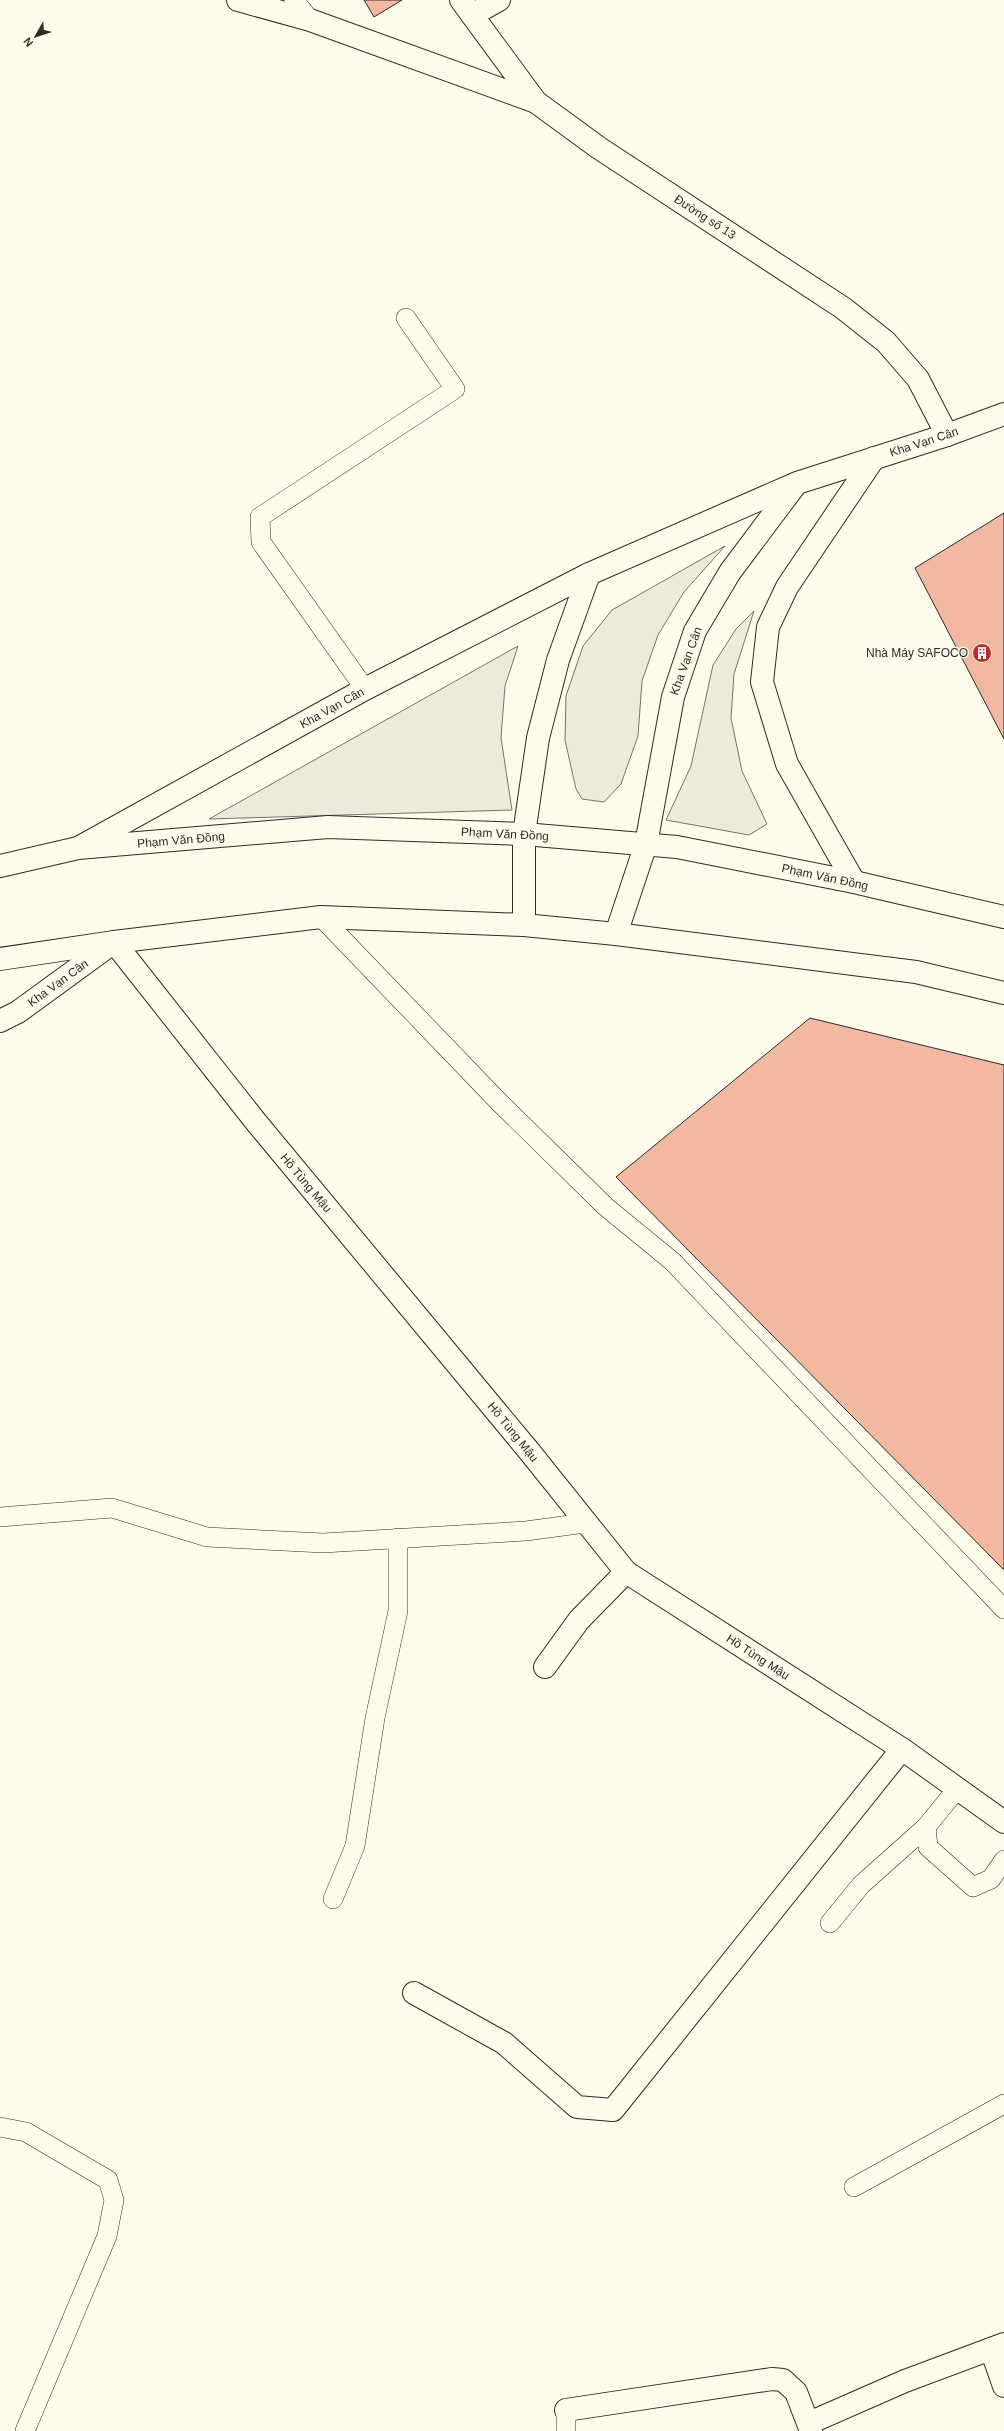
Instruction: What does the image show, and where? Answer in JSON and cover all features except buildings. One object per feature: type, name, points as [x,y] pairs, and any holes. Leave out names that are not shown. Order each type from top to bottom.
[{"type":"main road","points":[[238,0],[310,20],[536,102]]},
{"type":"main road","points":[[466,8],[499,0]]},
{"type":"main road","name":"Đường số 13","points":[[466,8],[536,102],[599,148],[843,308],[886,342],[918,379],[947,435]]},
{"type":"main road","name":"Kha Vạn Cân","points":[[78,848],[365,689],[589,574],[797,483],[947,435],[1004,414]]},
{"type":"main road","points":[[854,882],[787,764],[762,682],[768,627],[787,587],[874,458]]},
{"type":"main road","name":"Kha Vạn Cân","points":[[616,934],[646,844],[673,697],[695,631],[730,572],[797,483]]},
{"type":"main road","points":[[524,925],[524,834],[538,738],[550,689],[589,574]]},
{"type":"main road","name":"Phạm Văn Đồng","points":[[0,866],[78,848],[328,827],[524,834],[677,847],[854,882],[1004,918]]},
{"type":"main road","points":[[0,959],[114,942],[321,917],[524,925],[616,934],[916,972],[1004,992]]},
{"type":"main road","name":"Kha Vạn Cân","points":[[0,1021],[18,1012],[114,942]]},
{"type":"main road","name":"Hồ Tùng Mậu","points":[[114,942],[256,1122],[529,1451],[585,1523],[626,1572],[902,1749],[1004,1822]]},
{"type":"main road","points":[[545,1668],[579,1620],[626,1572]]},
{"type":"main road","points":[[414,1993],[504,2043],[577,2107],[613,2110],[902,1749]]},
{"type":"main road","points":[[566,2420],[772,2379],[783,2380],[796,2392],[810,2427],[905,2381],[997,2347],[1004,2386]]},
{"type":"lane","points":[[294,0],[310,20]]},
{"type":"lane","points":[[365,689],[261,542],[260,517],[455,390],[406,318]]},
{"type":"lane","points":[[321,917],[499,1102],[606,1207],[672,1261],[1004,1609]]},
{"type":"lane","points":[[0,1517],[112,1508],[207,1537],[323,1543],[526,1531],[585,1523]]},
{"type":"lane","points":[[333,1899],[355,1846],[375,1718],[398,1611],[398,1538]]},
{"type":"lane","points":[[830,1923],[861,1885],[926,1827],[957,1789]]},
{"type":"lane","points":[[926,1827],[928,1847],[973,1887],[991,1879],[1004,1860]]},
{"type":"lane","points":[[854,2187],[1004,2104]]},
{"type":"lane","points":[[0,2127],[26,2132],[108,2180],[114,2200],[107,2236],[25,2431]]},
{"type":"shaded area","points":[[725,546],[684,592],[658,635],[642,681],[638,736],[621,784],[604,802],[582,799],[576,789],[565,740],[566,696],[583,646],[612,610]]},
{"type":"shaded area","points":[[754,611],[734,674],[731,718],[742,771],[767,824],[749,835],[666,820],[691,766],[713,665],[736,629]]},
{"type":"shaded area","points":[[518,646],[505,686],[501,738],[512,810],[209,819]]},
{"type":"place","name":"Nhà Máy SAFOCO","points":[[982,653]]}]
